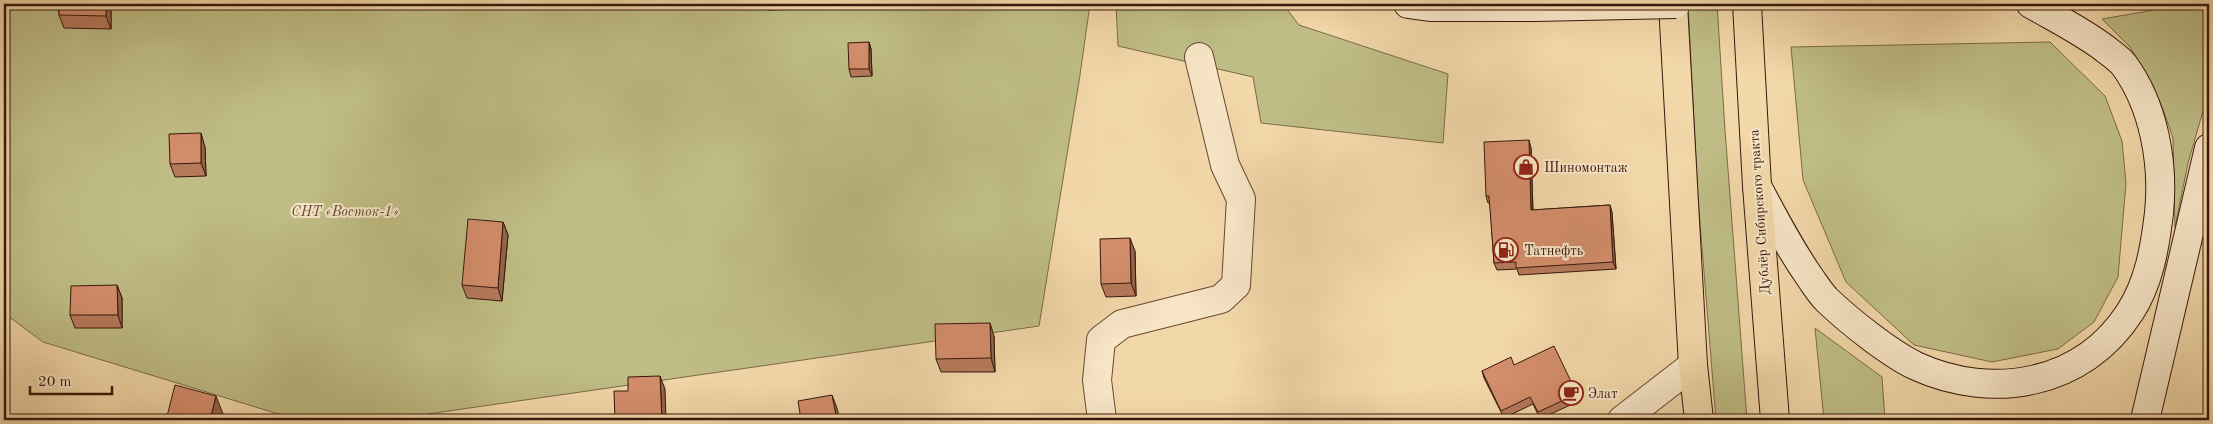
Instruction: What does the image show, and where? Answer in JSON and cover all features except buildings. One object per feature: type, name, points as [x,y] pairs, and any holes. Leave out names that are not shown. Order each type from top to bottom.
[{"type":"main road","points":[[1408,4],[1430,7],[1535,8],[1675,4],[1693,365],[1699,420]]},
{"type":"main road","name":"Дублёр Сибирского тракта","points":[[1747,4],[1757,186],[1775,420]]},
{"type":"main road","points":[[1757,186],[1790,250],[1825,298],[1870,337],[1916,366],[1955,379],[1991,383],[2023,383],[2057,373],[2086,360],[2112,336],[2131,311],[2145,281],[2156,242],[2160,200],[2160,162],[2152,126],[2140,94],[2123,64],[2090,37],[2031,4]]},
{"type":"main road","points":[[1102,420],[1097,380],[1101,340],[1122,324],[1221,299],[1236,285],[1242,199],[1225,165],[1199,57]]},
{"type":"main road","points":[[2145,420],[2209,148]]},
{"type":"main road","points":[[1622,420],[1693,365]]},
{"type":"green space","name":"СНТ «Восток-1»","points":[[4,4],[1090,4],[1039,326],[386,420],[298,420],[43,342],[4,313]]},
{"type":"green space","points":[[1116,4],[1283,4],[1299,25],[1448,74],[1443,143],[1261,123],[1253,77],[1118,46]]},
{"type":"green space","points":[[1688,4],[1717,4],[1747,420],[1716,420],[1698,198]]},
{"type":"green space","points":[[2189,4],[2209,4],[2209,96],[2188,163],[2175,227],[2173,138],[2164,112],[2153,85],[2130,47],[2102,19]]},
{"type":"green space","points":[[2050,42],[2105,96],[2122,141],[2126,183],[2118,277],[2094,322],[2058,349],[1992,362],[1914,345],[1846,282],[1803,180],[1791,47]]},
{"type":"green space","points":[[1815,328],[1882,377],[1885,420],[1824,420]]},
{"type":"place","name":"Шиномонтаж","points":[[1526,167]]},
{"type":"place","name":"Татнефть","points":[[1506,250]]},
{"type":"place","name":"Элат","points":[[1571,393]]}]
